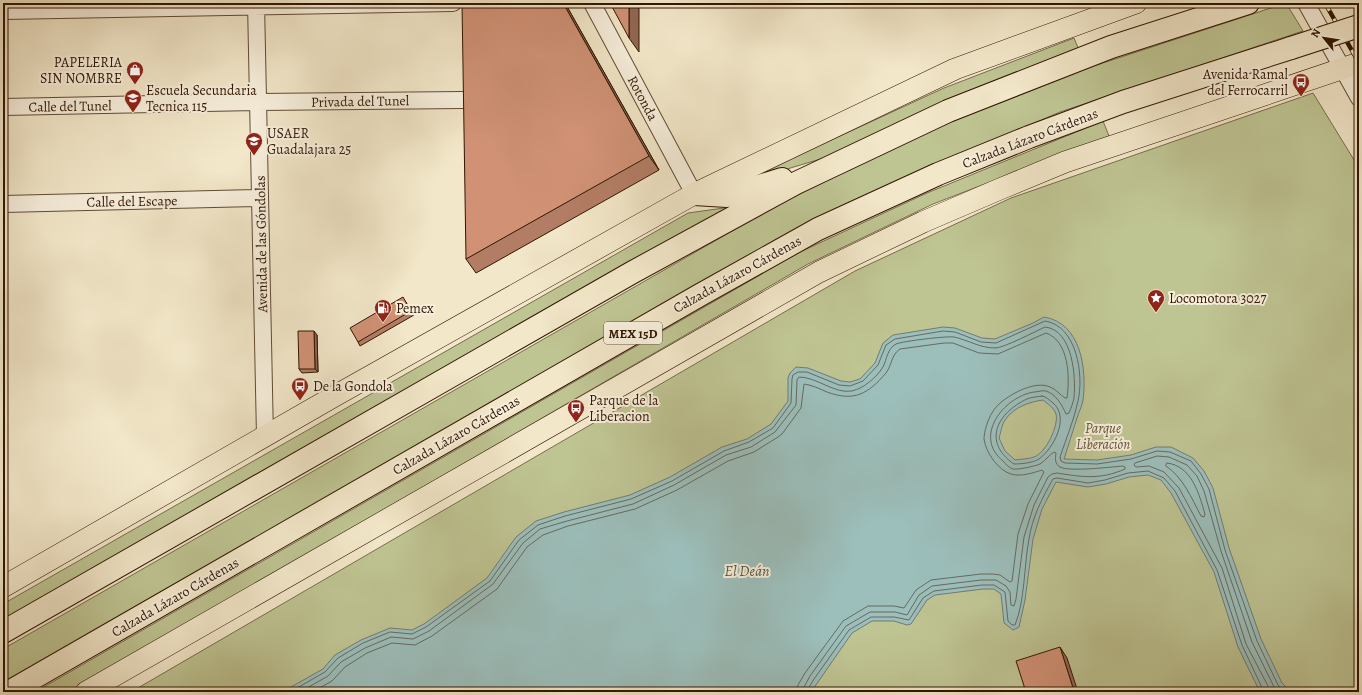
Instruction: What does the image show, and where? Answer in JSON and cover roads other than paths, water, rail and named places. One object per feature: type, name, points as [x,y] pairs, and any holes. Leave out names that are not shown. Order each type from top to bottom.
[{"type":"highway","points":[[3,632],[633,272],[796,182],[948,111],[1111,47],[1248,3]]},
{"type":"highway","name":"Calzada Lázaro Cárdenas","points":[[9,692],[700,294],[818,229],[938,174],[1029,137],[1122,102],[1359,26]]},
{"type":"highway","points":[[694,194],[727,196],[848,158]]},
{"type":"main road","points":[[3,587],[694,194],[955,69],[1136,3]]},
{"type":"main road","points":[[86,692],[819,272],[923,222],[1065,162],[1351,65]]},
{"type":"street","points":[[3,11],[256,5],[453,3]]},
{"type":"street","name":"Rotonda","points":[[592,3],[694,194]]},
{"type":"street","points":[[1306,3],[1351,65],[1359,98]]},
{"type":"street","name":"Avenida de las Góndolas","points":[[256,5],[265,437]]},
{"type":"street","name":"Privada del Tunel","points":[[258,102],[463,100]]},
{"type":"street","name":"Calle del Tunel","points":[[3,107],[258,102]]},
{"type":"street","name":"Calle del Escape","points":[[3,204],[260,198]]},
{"type":"water","name":"El Deán","points":[[1044,317],[1056,321],[1066,328],[1074,338],[1079,349],[1082,362],[1084,375],[1083,400],[1064,459],[1097,460],[1131,455],[1156,447],[1171,447],[1193,458],[1204,471],[1213,488],[1229,548],[1261,639],[1282,683],[1291,692],[1261,692],[1259,690],[1238,647],[1214,572],[1171,493],[1161,480],[1148,475],[1129,477],[1106,484],[1088,487],[1056,482],[1042,509],[1033,539],[1025,600],[1019,627],[1013,630],[1004,623],[1001,594],[994,589],[935,595],[927,600],[911,624],[907,625],[894,621],[872,621],[852,633],[811,692],[282,692],[323,669],[335,655],[361,640],[390,628],[412,630],[424,624],[487,578],[516,537],[536,521],[564,512],[630,495],[670,477],[722,447],[747,439],[771,424],[788,401],[788,378],[790,373],[796,367],[808,368],[841,381],[850,382],[860,379],[875,363],[883,343],[893,335],[943,327],[955,328],[982,338],[995,339]],"holes":[[[1043,400],[1056,414],[1056,425],[1051,438],[1039,454],[1032,458],[1015,460],[1005,451],[999,438],[1002,426],[1009,415],[1017,408]]]},
{"type":"railway","points":[[1325,3],[1359,63]]},
{"type":"place","name":"PAPELERIA SIN NOMBRE","points":[[135,85]]},
{"type":"place","name":"Avenida Ramal del Ferrocarril","points":[[1301,97]]},
{"type":"place","name":"Escuela Secundaria Tecnica 115","points":[[133,113]]},
{"type":"place","name":"USAER Guadalajara 25","points":[[254,156]]},
{"type":"place","name":"Locomotora 3027","points":[[1156,313]]},
{"type":"place","name":"Pemex","points":[[383,323]]},
{"type":"place","name":"De la Gondola","points":[[300,401]]},
{"type":"place","name":"Parque de la Liberacion","points":[[576,423]]},
{"type":"park label","name":"Parque Liberación","points":[[1103,436]]}]
